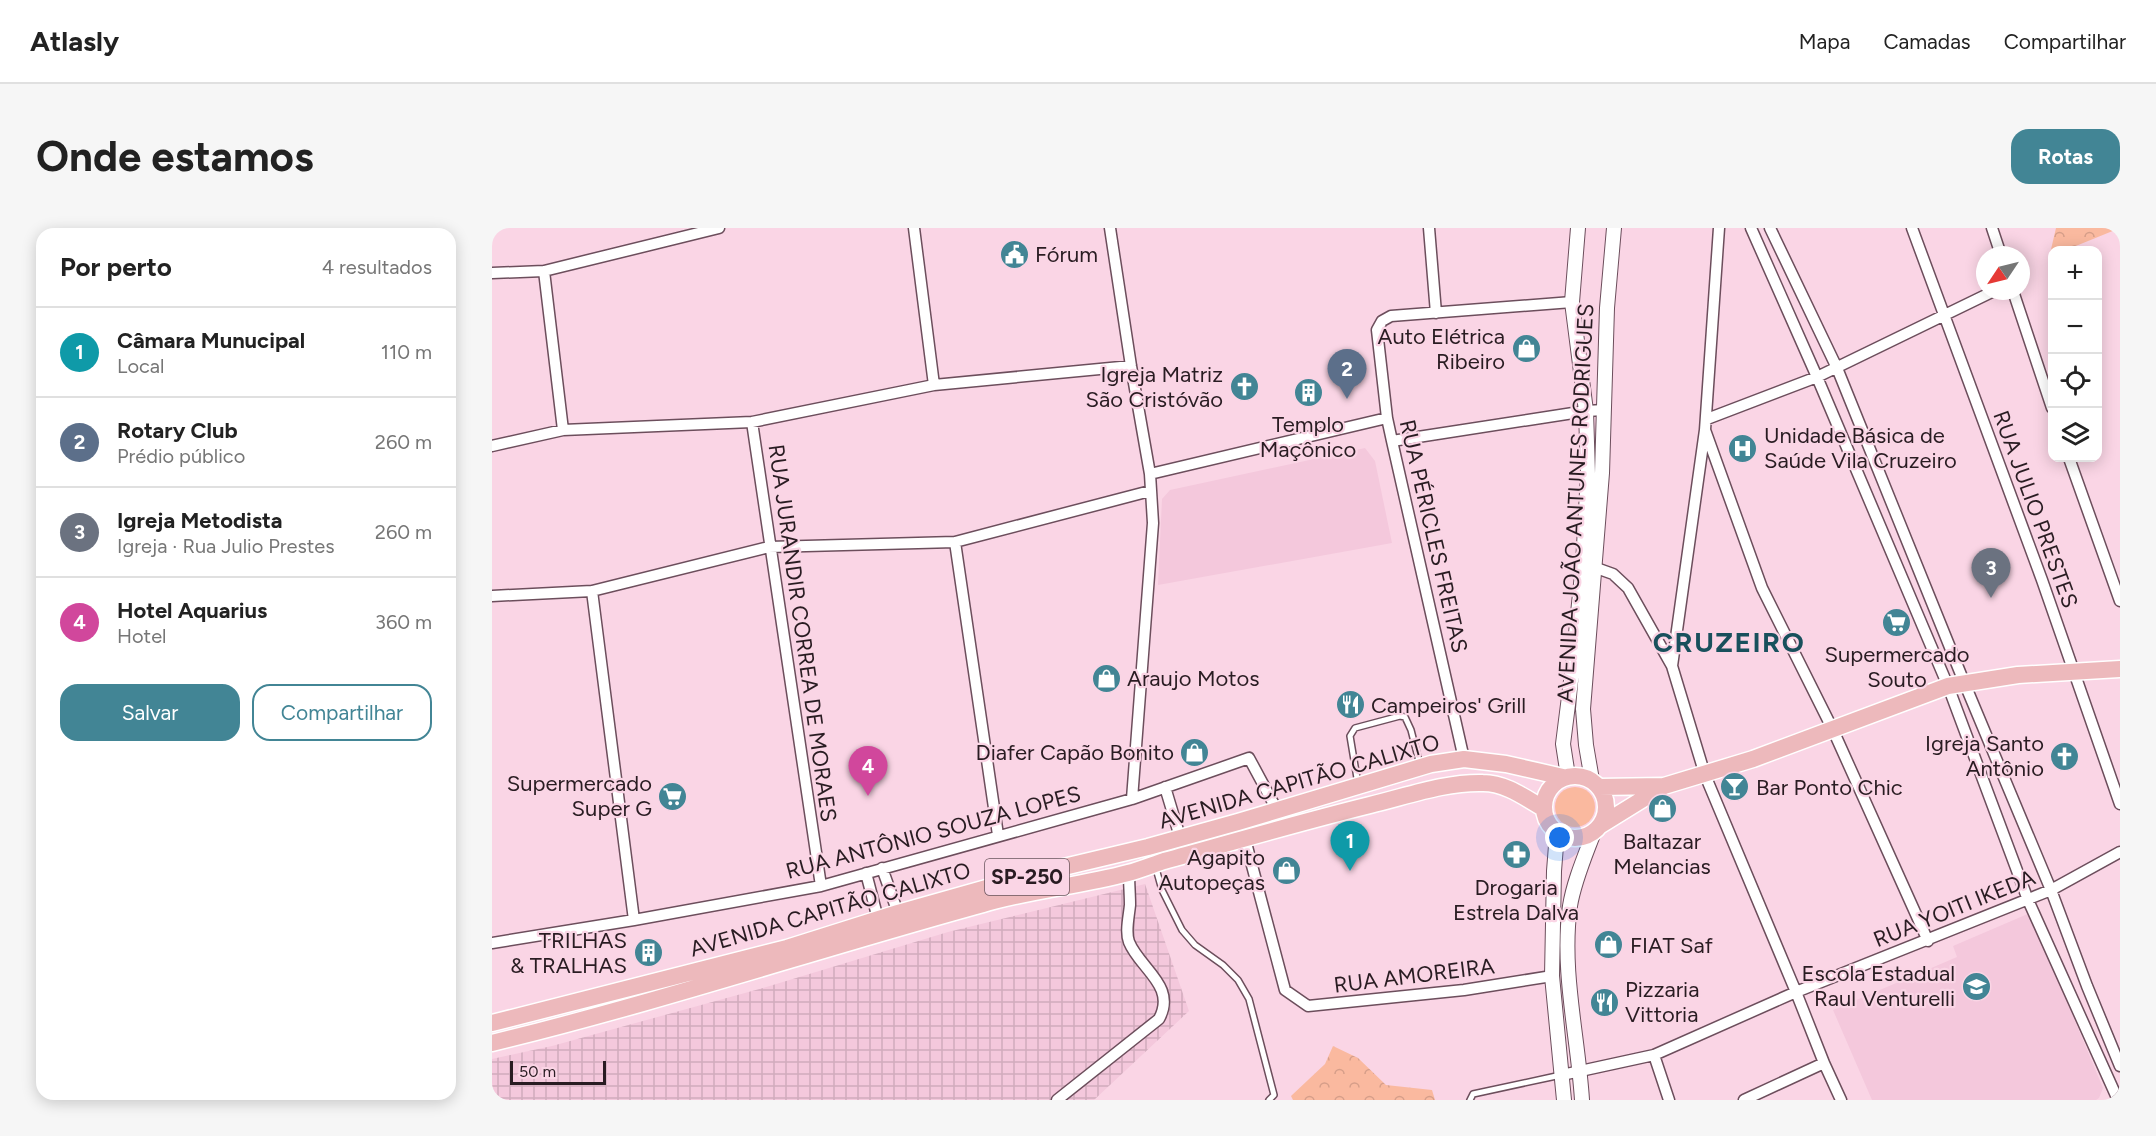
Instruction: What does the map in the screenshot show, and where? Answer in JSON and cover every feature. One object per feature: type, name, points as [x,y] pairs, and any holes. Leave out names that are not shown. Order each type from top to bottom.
[{"type":"main road","name":"SP-250","points":[[1565,776],[1580,775],[1596,784],[1664,786],[1705,775],[1956,684],[2074,670],[2120,669]]},
{"type":"main road","name":"AVENIDA CAPITÃO CALIXTO","points":[[492,1023],[787,948],[898,913],[1047,871],[1148,847],[1238,822],[1421,767],[1464,759],[1506,764],[1565,776]]},
{"type":"main road","points":[[1543,808],[1548,789],[1565,776]]},
{"type":"main road","name":"AVENIDA CAPITÃO CALIXTO","points":[[492,1042],[752,972],[986,903],[1129,873],[1245,838],[1425,790],[1462,783],[1497,784],[1513,790],[1543,808]]},
{"type":"main road","points":[[1596,784],[1604,796],[1606,806],[1605,815],[1597,828]]},
{"type":"main road","name":"SP-250","points":[[1543,808],[1550,826],[1557,833],[1576,838],[1597,828],[1664,786]]},
{"type":"street","points":[[492,273],[544,271],[719,228]]},
{"type":"street","points":[[914,228],[934,385]]},
{"type":"street","points":[[1110,228],[1150,474],[1153,522],[1132,799]]},
{"type":"street","points":[[1429,228],[1436,313],[1572,302]]},
{"type":"street","name":"AVENIDA JOÃO ANTUNES RODRIGUES","points":[[1578,228],[1572,302],[1586,411],[1589,566],[1583,709],[1586,745],[1596,784]]},
{"type":"street","name":"AVENIDA JOÃO ANTUNES RODRIGUES","points":[[1565,776],[1563,744],[1589,566],[1604,410],[1607,308],[1614,228]]},
{"type":"street","points":[[1672,666],[1706,424],[1719,228]]},
{"type":"street","points":[[1751,228],[1877,518],[2050,890],[2120,1066]]},
{"type":"street","points":[[1770,228],[1837,368],[1895,511],[2028,900],[2117,1099]]},
{"type":"street","name":"RUA JULIO PRESTES","points":[[1912,228],[2074,670],[2120,804]]},
{"type":"street","points":[[1992,228],[1998,246]]},
{"type":"street","points":[[544,271],[563,430]]},
{"type":"street","points":[[1706,424],[1837,368],[1976,300]]},
{"type":"street","points":[[2016,300],[2048,396]]},
{"type":"street","name":"RUA PÉRICLES FREITAS","points":[[1436,313],[1391,316],[1382,321],[1377,330],[1387,418],[1464,759]]},
{"type":"street","points":[[492,446],[563,430],[752,422],[934,385],[1131,366]]},
{"type":"street","points":[[1392,441],[1604,410]]},
{"type":"street","points":[[1150,474],[1387,418]]},
{"type":"street","name":"RUA JURANDIR CORREA DE MORAES","points":[[752,422],[821,886]]},
{"type":"street","points":[[1706,424],[1762,588],[1833,730],[1928,941]]},
{"type":"street","points":[[2070,462],[2120,601]]},
{"type":"street","points":[[492,596],[592,591],[769,546],[955,542],[1150,491]]},
{"type":"street","points":[[1877,518],[1895,511]]},
{"type":"street","points":[[955,542],[998,835]]},
{"type":"street","points":[[1589,566],[1613,574],[1628,588],[1672,666],[1705,775],[1841,1100]]},
{"type":"street","points":[[592,591],[634,920]]},
{"type":"street","name":"RUA ANTÔNIO SOUZA LOPES","points":[[492,943],[821,886],[1132,799],[1250,758],[1278,810]]},
{"type":"street","points":[[1165,787],[1180,837]]},
{"type":"street","points":[[1582,1100],[1581,1072],[1568,971],[1568,937],[1570,906],[1580,867],[1597,828]]},
{"type":"street","points":[[1557,833],[1552,976],[1564,1100]]},
{"type":"street","name":"RUA AMOREIRA","points":[[1245,838],[1285,990],[1308,1006],[1464,990],[1552,976]]},
{"type":"street","name":"RUA YOITI IKEDA","points":[[1562,1075],[1654,1055],[1796,992],[2028,900],[2120,852]]},
{"type":"street","points":[[882,868],[898,913]]},
{"type":"street","points":[[866,873],[878,919]]},
{"type":"street","points":[[1057,1100],[1159,1019],[1164,1009],[1164,998],[1155,978],[1142,963],[1128,940],[1129,873]]},
{"type":"street","points":[[1553,936],[1568,937]]},
{"type":"street","points":[[2069,993],[2087,986]]},
{"type":"street","points":[[1654,1055],[1669,1100]]},
{"type":"street","points":[[1744,1100],[1824,1063]]},
{"type":"lane","points":[[1359,786],[1350,736],[1354,728],[1400,716],[1405,717],[1421,767]]},
{"type":"lane","points":[[1154,864],[1162,890],[1182,930],[1195,945],[1223,965],[1238,980],[1249,999],[1274,1095],[1269,1100]]},
{"type":"lane","points":[[1470,1100],[1473,1094],[1562,1075]]},
{"type":"shaded area","points":[[1365,448],[1375,461],[1392,543],[1158,585],[1162,499],[1170,490]]},
{"type":"shaded area","points":[[1145,884],[1189,1011],[1094,1100],[492,1100],[492,1059],[552,1046],[763,988],[948,932]]},
{"type":"shaded area","name":"Escola Estadual Raul Venturelli","points":[[2030,913],[2103,1088],[2099,1098],[2096,1100],[1872,1100],[1833,1010],[1957,957],[1953,946]]},
{"type":"green space","points":[[2056,228],[2120,228],[2076,246],[2052,246]]},
{"type":"green space","points":[[1575,787],[1589,793],[1595,807],[1589,821],[1575,827],[1561,821],[1555,807],[1561,793]]},
{"type":"green space","points":[[1333,1046],[1358,1058],[1386,1085],[1432,1090],[1435,1100],[1293,1100],[1291,1096],[1325,1064]]},
{"type":"place","name":"Fórum","points":[[1014,254]]},
{"type":"place","name":"Auto Elétrica Ribeiro","points":[[1526,349]]},
{"type":"place","name":"Igreja Matriz São Cristóvão","points":[[1244,387]]},
{"type":"place","name":"Templo Maçônico","points":[[1308,392]]},
{"type":"place","name":"Rotary Club","points":[[1347,399]]},
{"type":"place","name":"Unidade Básica de Saúde Vila Cruzeiro","points":[[1743,448]]},
{"type":"place","name":"Igreja Metodista","points":[[1991,598]]},
{"type":"place","name":"Supermercado Souto","points":[[1897,622]]},
{"type":"place","name":"Araujo Motos","points":[[1106,678]]},
{"type":"place","name":"Campeiros' Grill","points":[[1350,705]]},
{"type":"place","name":"Diafer Capão Bonito","points":[[1195,752]]},
{"type":"place","name":"Igreja Santo Antônio","points":[[2065,756]]},
{"type":"place","name":"Bar Ponto Chic","points":[[1735,787]]},
{"type":"place","name":"Supermercado Super G","points":[[673,796]]},
{"type":"place","name":"Hotel Aquarius","points":[[868,796]]},
{"type":"place","name":"Baltazar Melancias","points":[[1662,809]]},
{"type":"place","name":"Drogaria Estrela Dalva","points":[[1516,855]]},
{"type":"place","name":"Agapito Autopeças","points":[[1286,870]]},
{"type":"place","name":"Câmara Munucipal","points":[[1350,871]]},
{"type":"place","name":"FIAT Saf","points":[[1609,945]]},
{"type":"place","name":"TRILHAS & TRALHAS","points":[[648,953]]},
{"type":"place","name":"Escola Estadual Raul Venturelli","points":[[1976,986]]},
{"type":"place","name":"Pizzaria Vittoria","points":[[1604,1002]]},
{"type":"district","name":"CRUZEIRO","points":[[1729,642]]}]
